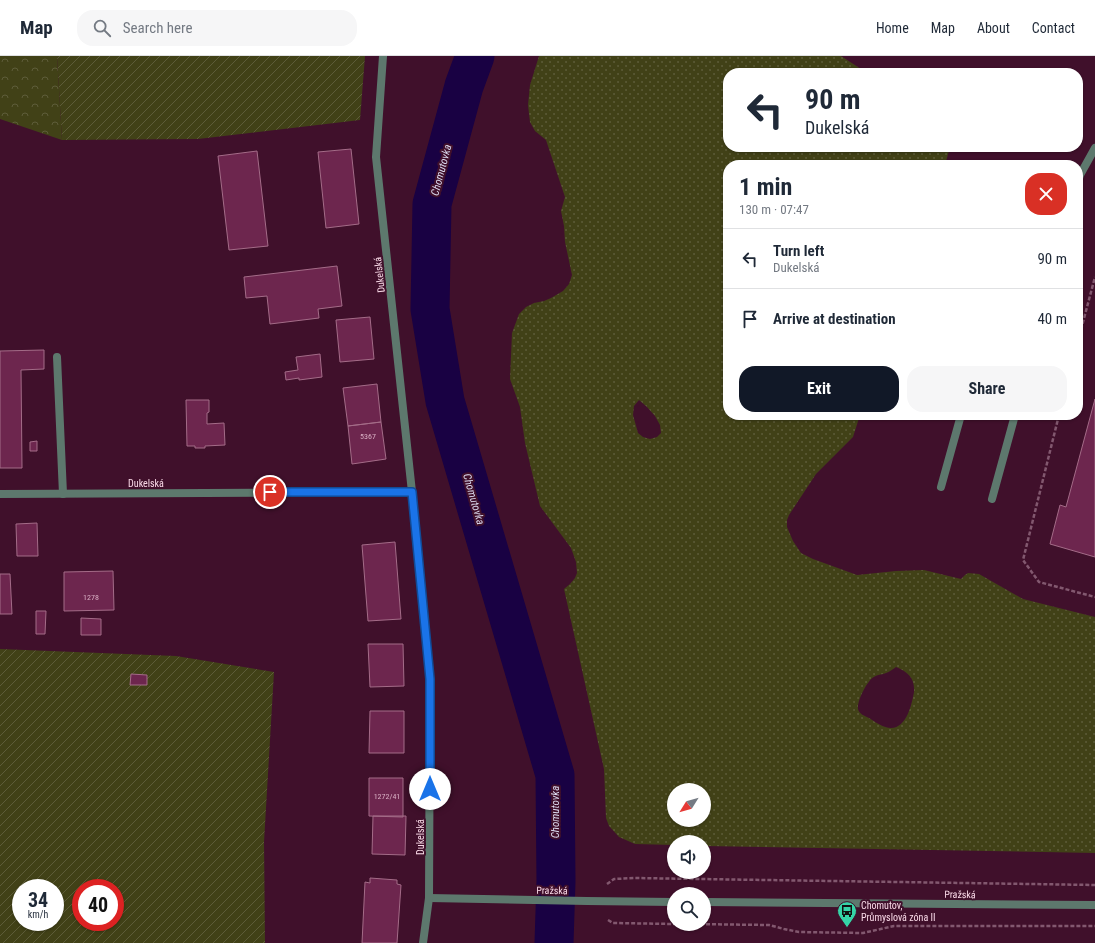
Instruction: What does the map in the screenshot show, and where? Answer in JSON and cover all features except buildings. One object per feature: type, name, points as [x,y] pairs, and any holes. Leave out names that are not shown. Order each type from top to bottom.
[{"type":"street","name":"Dukelská","points":[[383,56],[376,156],[412,492],[430,679],[429,898],[423,943]]},
{"type":"street","points":[[1083,170],[1095,148]]},
{"type":"street","points":[[57,357],[64,494]]},
{"type":"street","points":[[941,487],[960,420]]},
{"type":"street","points":[[992,499],[1014,420]]},
{"type":"street","name":"Dukelská","points":[[0,494],[412,492]]},
{"type":"street","name":"Pražská","points":[[429,898],[667,902]]},
{"type":"street","name":"Pražská","points":[[711,902],[1095,906]]},
{"type":"path","points":[[1083,322],[1095,277]]},
{"type":"path","points":[[1058,420],[1023,560],[1039,582],[1095,597]]},
{"type":"path","points":[[607,884],[614,879],[634,878],[1095,885]]},
{"type":"path","points":[[608,920],[613,923],[667,924]]},
{"type":"path","points":[[711,924],[769,925],[799,932],[863,933],[894,926],[1095,926]]},
{"type":"green space","points":[[0,56],[57,56],[62,140],[0,119]]},
{"type":"green space","points":[[57,56],[365,56],[360,120],[198,139],[62,140]]},
{"type":"green space","points":[[539,56],[841,56],[859,68],[723,68],[723,152],[949,152],[946,160],[723,160],[723,420],[858,420],[853,437],[816,474],[789,515],[787,527],[793,541],[801,553],[857,575],[924,570],[961,579],[968,573],[979,574],[1023,599],[1095,617],[1095,853],[711,846],[711,835],[667,835],[667,845],[635,844],[619,837],[609,826],[606,818],[604,769],[564,589],[575,578],[577,573],[576,562],[571,548],[540,506],[525,443],[520,407],[510,379],[512,333],[519,314],[526,307],[551,298],[563,291],[569,284],[572,275],[565,242],[561,211],[565,197],[546,140],[535,131],[530,122],[528,105],[530,85]],"holes":[[[639,400],[655,416],[660,425],[661,433],[657,437],[650,439],[643,437],[638,433],[633,415],[634,406]],[[896,667],[907,673],[912,679],[914,692],[905,720],[896,727],[888,728],[862,715],[858,709],[858,706],[866,685],[870,680],[874,677],[887,673]]]},
{"type":"green space","points":[[0,649],[176,656],[274,672],[264,842],[265,943],[0,943]],"holes":[[[131,675],[147,675],[147,685],[131,685]]]},
{"type":"waterway","name":"Chomutovka","points":[[475,56],[464,86],[432,204],[430,309],[445,401],[555,775],[556,881],[554,943]]},
{"type":"place","name":"Chomutov, Průmyslová zóna II","points":[[847,928]]},
{"type":"route","points":[[270,492],[412,492],[430,679],[430,789]]}]
